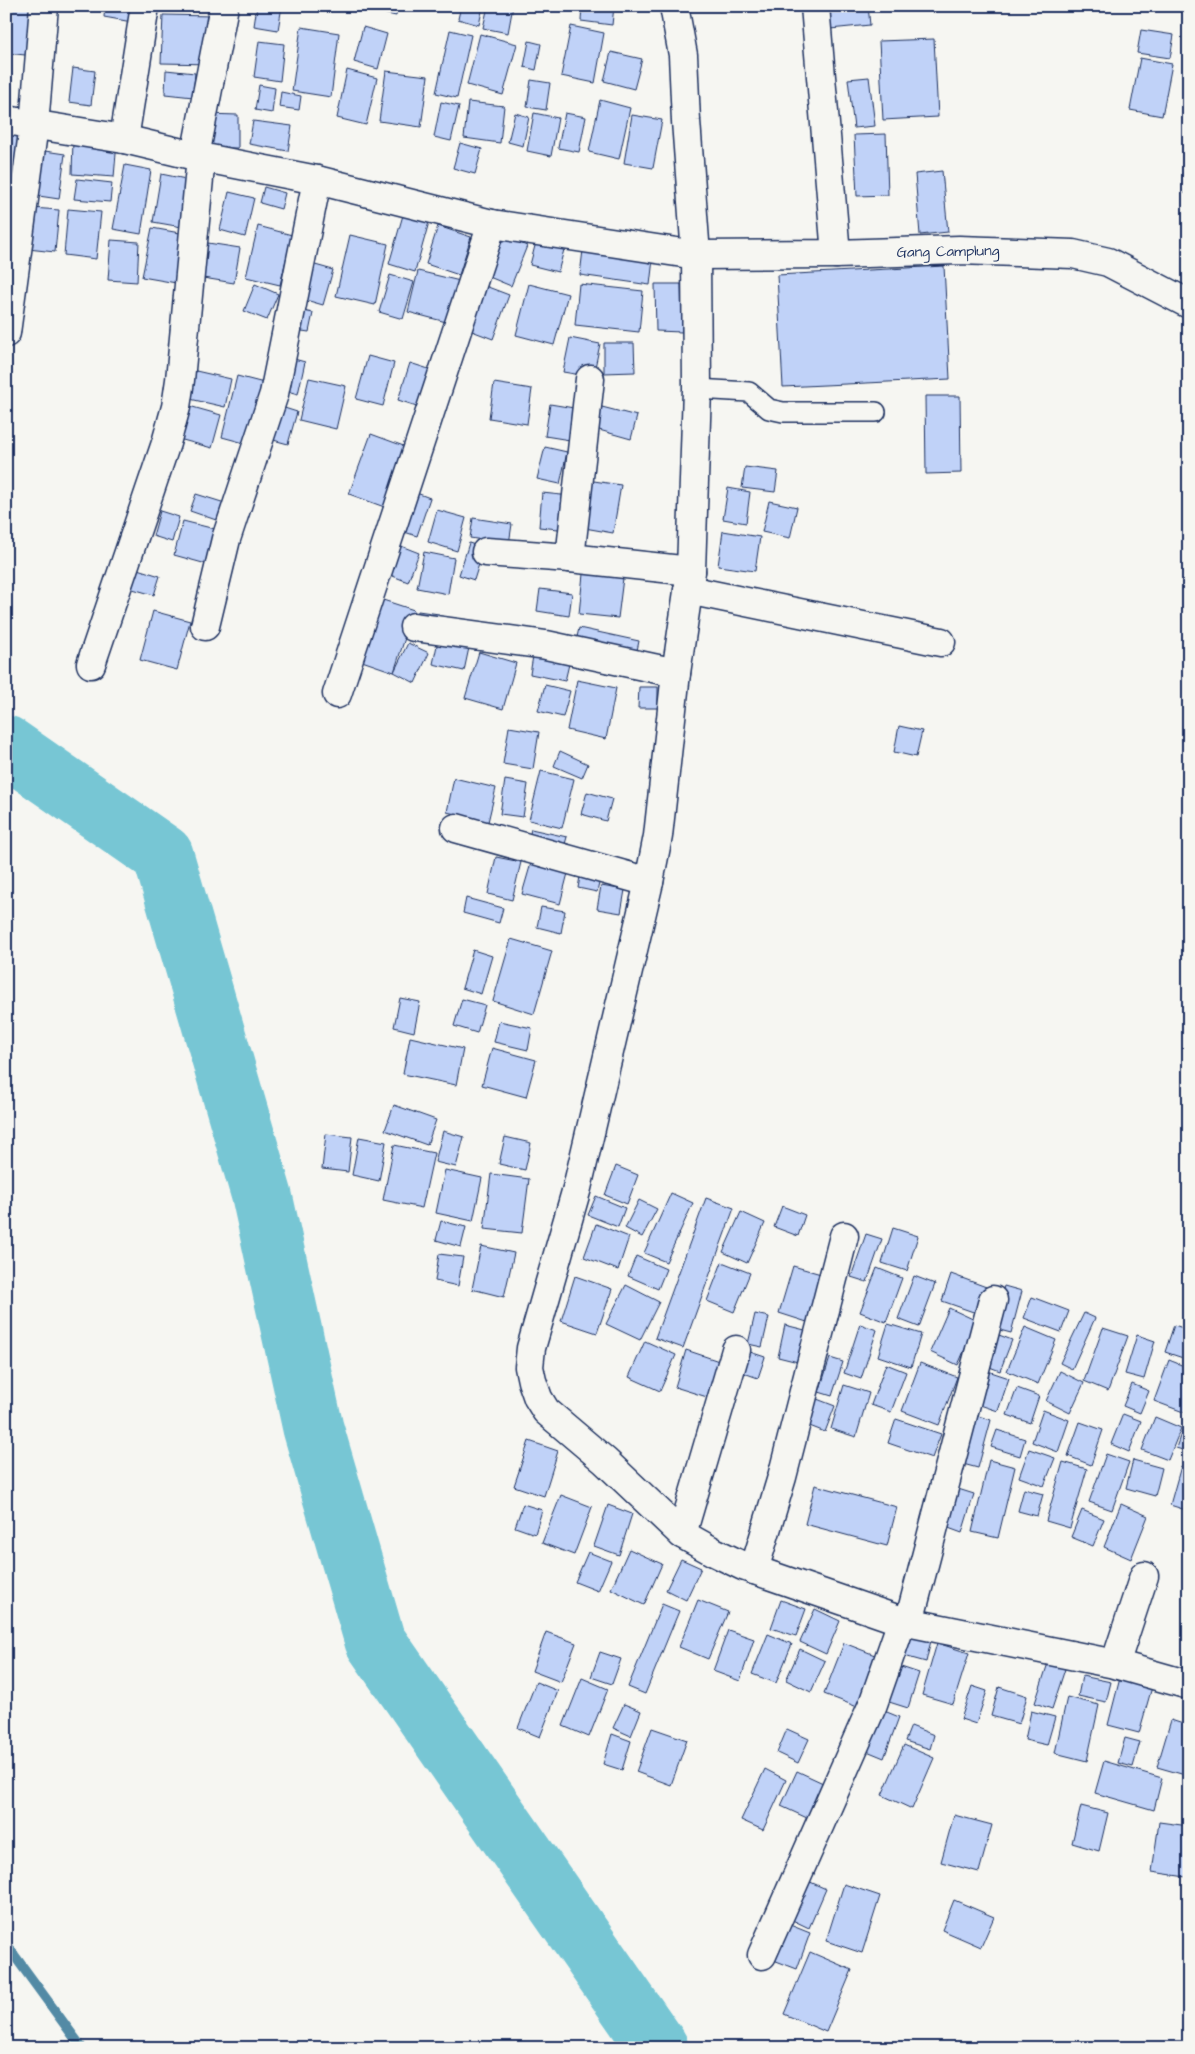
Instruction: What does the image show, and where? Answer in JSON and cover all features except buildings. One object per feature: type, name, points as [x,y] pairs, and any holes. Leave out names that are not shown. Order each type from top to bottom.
[{"type":"street","points":[[6,333],[34,125],[44,6]]},
{"type":"street","points":[[124,139],[145,6]]},
{"type":"street","points":[[90,664],[166,443],[176,407],[181,370],[198,157],[224,6]]},
{"type":"street","points":[[674,6],[683,55],[696,255],[697,389],[690,580],[676,673],[658,836],[649,882],[577,1188],[531,1348],[529,1367],[532,1381],[538,1398],[546,1411],[605,1461],[682,1534],[754,1570],[906,1622],[1115,1664],[1189,1684]]},
{"type":"street","points":[[815,6],[836,254]]},
{"type":"street","name":"Gang Camplung","points":[[6,120],[124,139],[198,157],[317,180],[492,224],[696,255],[836,254],[959,250],[1073,254],[1108,262],[1189,304]]},
{"type":"street","points":[[205,626],[226,539],[274,394],[317,180]]},
{"type":"street","points":[[337,694],[492,224]]},
{"type":"street","points":[[570,558],[590,379]]},
{"type":"street","points":[[486,552],[570,558],[690,580],[941,642]]},
{"type":"street","points":[[414,627],[546,645],[676,673]]},
{"type":"street","points":[[456,828],[649,882]]},
{"type":"street","points":[[754,1570],[785,1468],[844,1236]]},
{"type":"street","points":[[762,1955],[873,1704],[906,1622],[993,1300]]},
{"type":"street","points":[[682,1534],[736,1350]]},
{"type":"street","points":[[1115,1664],[1144,1576]]},
{"type":"lane","points":[[697,389],[749,392],[769,409],[776,412],[876,412]]},
{"type":"waterway","points":[[6,746],[163,855],[262,1196],[313,1428],[375,1641],[658,2048]]},
{"type":"waterway","points":[[6,1944],[82,2048]]}]
